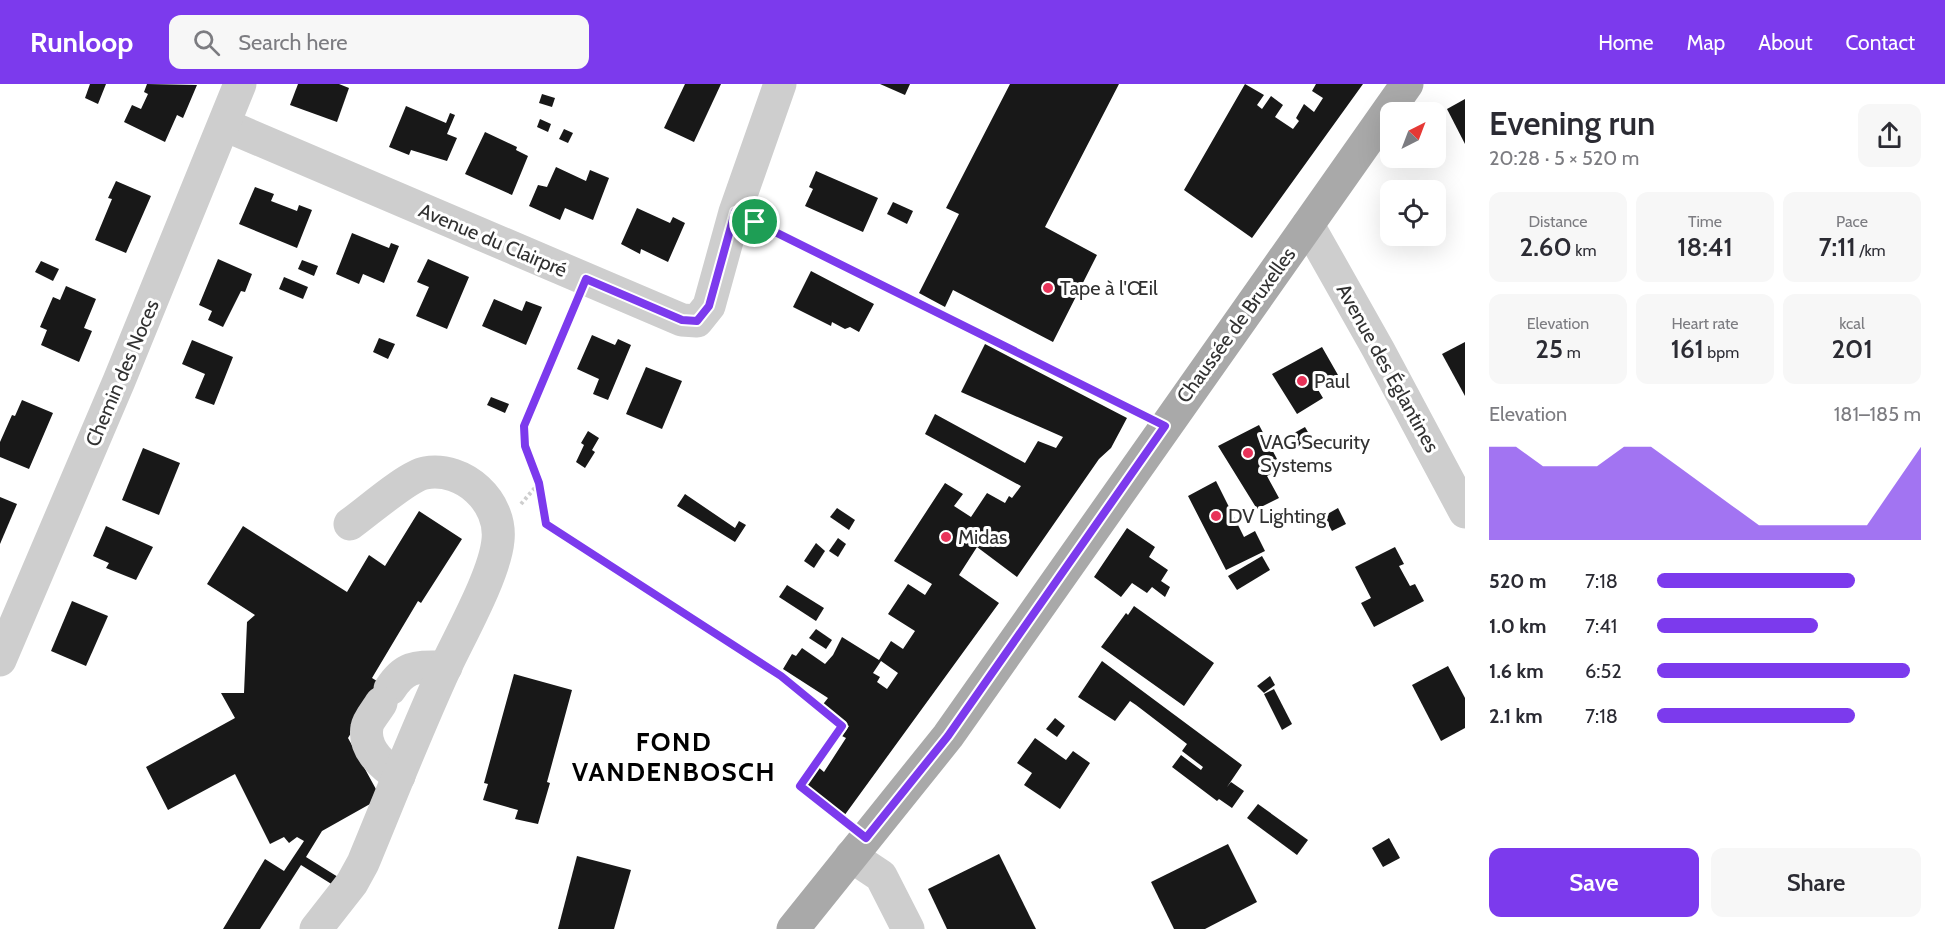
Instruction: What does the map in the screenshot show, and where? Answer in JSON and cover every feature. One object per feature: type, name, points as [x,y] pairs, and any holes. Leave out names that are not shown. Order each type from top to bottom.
[{"type":"main road","name":"Chaussée de Bruxelles","points":[[793,929],[948,736],[1407,84]]},
{"type":"street","name":"Chemin des Noces","points":[[3,644],[70,497],[240,84]]},
{"type":"street","name":"Avenue du Clairpré","points":[[225,125],[682,320],[697,321],[709,306],[735,212],[780,84]]},
{"type":"street","name":"Avenue des Églantines","points":[[1308,225],[1378,349],[1465,512]]},
{"type":"street","points":[[316,929],[352,883],[363,863],[471,613],[498,540],[494,510],[486,496],[474,486],[457,478],[425,473],[409,480],[350,524]]},
{"type":"street","points":[[399,776],[385,767],[371,750],[367,726],[385,696],[407,670],[416,667],[446,667]]},
{"type":"street","points":[[858,847],[881,876],[908,929]]},
{"type":"path","points":[[735,212],[1165,426]]},
{"type":"path","points":[[586,279],[524,426],[525,446],[539,483],[546,524],[781,676],[842,726],[800,786],[858,847]]},
{"type":"building","points":[[90,84],[106,84],[98,104],[85,98]]},
{"type":"building","points":[[147,84],[197,85],[183,118],[177,115],[165,142],[124,122],[132,105],[141,109],[148,94],[144,92]]},
{"type":"building","points":[[298,84],[339,84],[349,88],[337,122],[290,105]]},
{"type":"building","points":[[685,84],[721,84],[694,142],[664,128]]},
{"type":"building","points":[[880,84],[910,84],[905,95]]},
{"type":"building","points":[[1010,84],[1119,84],[1045,227],[1097,255],[1053,342],[953,290],[945,307],[919,293],[959,214],[946,208]]},
{"type":"building","points":[[1245,84],[1264,95],[1257,105],[1262,109],[1271,96],[1283,105],[1275,117],[1293,129],[1299,121],[1296,118],[1304,104],[1314,112],[1323,98],[1312,91],[1316,84],[1363,84],[1252,238],[1184,190]]},
{"type":"building","points":[[542,94],[555,98],[552,107],[539,103]]},
{"type":"building","points":[[1465,99],[1465,144],[1447,109]]},
{"type":"building","points":[[406,106],[446,123],[450,113],[455,115],[447,134],[457,138],[447,161],[411,150],[409,155],[389,147]]},
{"type":"building","points":[[540,119],[551,124],[548,132],[537,127]]},
{"type":"building","points":[[564,129],[573,133],[568,143],[559,139]]},
{"type":"building","points":[[485,132],[517,147],[516,150],[528,156],[512,195],[465,174]]},
{"type":"building","points":[[556,167],[586,181],[590,170],[609,178],[593,220],[565,208],[560,220],[529,206],[538,185],[547,187]]},
{"type":"building","points":[[816,171],[878,198],[863,232],[805,206],[813,189],[809,187]]},
{"type":"building","points":[[116,181],[151,196],[126,253],[95,240],[112,199],[108,198]]},
{"type":"building","points":[[255,187],[274,194],[271,201],[297,211],[299,205],[312,210],[297,248],[239,224]]},
{"type":"building","points":[[893,202],[913,211],[907,224],[887,214]]},
{"type":"building","points":[[637,208],[670,223],[673,217],[685,223],[668,262],[641,249],[640,254],[621,244]]},
{"type":"building","points":[[352,233],[389,248],[391,243],[399,246],[384,283],[363,274],[359,284],[336,274]]},
{"type":"building","points":[[218,259],[252,274],[245,292],[241,291],[223,327],[208,320],[212,311],[199,305]]},
{"type":"building","points":[[428,259],[469,277],[447,329],[416,316],[429,287],[417,282]]},
{"type":"building","points":[[302,260],[318,266],[314,276],[298,269]]},
{"type":"building","points":[[41,261],[59,269],[53,281],[35,272]]},
{"type":"building","points":[[811,271],[874,304],[859,332],[850,327],[845,329],[832,322],[831,326],[793,307]]},
{"type":"building","points":[[284,277],[308,287],[303,299],[279,289]]},
{"type":"building","points":[[66,286],[96,299],[84,328],[92,331],[79,362],[41,345],[47,330],[40,327],[53,297],[60,300]]},
{"type":"building","points":[[494,299],[522,311],[526,301],[542,307],[526,345],[482,326]]},
{"type":"building","points":[[592,335],[615,345],[618,339],[631,345],[608,400],[593,394],[599,379],[577,369]]},
{"type":"building","points":[[379,338],[395,344],[388,359],[373,352]]},
{"type":"building","points":[[192,340],[233,357],[214,405],[195,398],[205,374],[182,364]]},
{"type":"building","points":[[1465,342],[1465,396],[1442,354]]},
{"type":"building","points":[[985,344],[1127,418],[1111,448],[1099,459],[1017,577],[977,547],[959,575],[999,603],[844,816],[803,785],[817,766],[824,772],[846,738],[842,736],[849,726],[820,708],[828,698],[783,669],[792,654],[796,656],[802,648],[825,664],[833,655],[842,637],[879,660],[891,641],[903,649],[915,631],[888,614],[908,584],[925,595],[932,584],[894,561],[945,483],[963,494],[954,506],[971,517],[987,493],[1005,503],[1009,496],[1012,498],[1021,486],[925,434],[935,414],[1025,463],[1038,441],[1056,448],[1063,437],[961,392]],"holes":[[[881,661],[898,673],[887,689],[877,682],[880,677],[873,673]]]},
{"type":"building","name":"Paul","points":[[1322,347],[1338,375],[1317,388],[1323,398],[1297,414],[1272,374]]},
{"type":"building","points":[[646,367],[682,381],[662,429],[626,414]]},
{"type":"building","points":[[491,397],[509,404],[505,413],[487,405]]},
{"type":"building","points":[[22,400],[53,413],[29,469],[0,457],[0,442],[12,415],[15,416]]},
{"type":"building","points":[[1259,425],[1277,459],[1273,461],[1278,470],[1267,476],[1279,498],[1257,509],[1218,446]]},
{"type":"building","points":[[1305,427],[1312,439],[1293,449],[1287,437]]},
{"type":"building","points":[[588,431],[599,438],[592,450],[595,452],[585,468],[576,462],[584,445],[581,443]]},
{"type":"building","points":[[143,448],[180,463],[159,515],[122,500]]},
{"type":"building","name":"DV Lighting","points":[[1216,481],[1244,537],[1255,531],[1265,551],[1226,570],[1188,496]]},
{"type":"building","points":[[685,494],[735,528],[739,521],[746,525],[735,542],[677,506]]},
{"type":"building","points":[[0,497],[17,504],[0,544]]},
{"type":"building","points":[[837,508],[855,520],[849,530],[830,517]]},
{"type":"building","points":[[1338,508],[1346,524],[1332,531],[1324,516]]},
{"type":"building","points":[[419,511],[462,539],[421,603],[418,601],[372,678],[398,694],[373,697],[348,738],[377,791],[370,804],[322,831],[306,857],[338,877],[333,885],[301,865],[260,929],[223,929],[265,859],[284,871],[304,841],[297,837],[289,843],[284,837],[270,844],[235,774],[168,810],[146,767],[235,718],[221,693],[244,693],[247,622],[255,615],[207,584],[243,526],[347,592],[369,555],[385,566]]},
{"type":"building","points":[[106,526],[153,547],[136,580],[106,568],[109,563],[93,556]]},
{"type":"building","points":[[1127,528],[1155,547],[1149,557],[1168,570],[1161,581],[1170,587],[1165,597],[1152,587],[1147,593],[1132,583],[1121,597],[1094,577]]},
{"type":"building","points":[[838,538],[846,544],[838,557],[829,551]]},
{"type":"building","points":[[816,543],[825,551],[814,568],[804,561]]},
{"type":"building","points":[[1395,547],[1404,564],[1399,566],[1410,586],[1415,584],[1424,601],[1374,627],[1361,603],[1371,598],[1355,567]]},
{"type":"building","points":[[1262,556],[1270,570],[1237,590],[1228,576]]},
{"type":"building","points":[[787,585],[824,608],[816,621],[779,597]]},
{"type":"building","points":[[72,601],[108,616],[86,666],[51,651]]},
{"type":"building","points":[[1134,606],[1214,663],[1184,706],[1101,647],[1126,613],[1128,615]]},
{"type":"building","points":[[816,629],[832,640],[826,649],[809,638]]},
{"type":"building","points":[[1102,661],[1242,765],[1227,787],[1231,782],[1244,791],[1232,808],[1219,799],[1217,801],[1172,767],[1181,755],[1201,770],[1203,767],[1182,751],[1187,744],[1136,705],[1130,701],[1115,721],[1078,697]]},
{"type":"building","points":[[1448,666],[1465,698],[1465,728],[1441,741],[1412,685]]},
{"type":"building","points":[[514,674],[572,690],[538,824],[515,819],[518,810],[483,800],[488,784],[484,783]]},
{"type":"building","points":[[1270,676],[1275,685],[1264,693],[1257,686]]},
{"type":"building","points":[[1274,689],[1292,724],[1282,730],[1264,694]]},
{"type":"building","points":[[1055,718],[1065,726],[1057,737],[1046,729]]},
{"type":"building","points":[[1035,738],[1066,760],[1073,751],[1090,763],[1060,809],[1024,785],[1032,773],[1017,763]]},
{"type":"building","points":[[1258,804],[1308,840],[1297,855],[1247,818]]},
{"type":"building","points":[[1389,838],[1400,858],[1383,867],[1372,848]]},
{"type":"building","points":[[1228,844],[1257,902],[1205,929],[1174,929],[1151,882]]},
{"type":"building","points":[[999,854],[1036,929],[947,929],[928,889]]},
{"type":"building","points":[[577,856],[631,870],[614,929],[558,929]]},
{"type":"place","name":"Tape à l'Œil","points":[[1048,288]]},
{"type":"place","name":"Paul","points":[[1302,381]]},
{"type":"place","name":"VAG Security Systems","points":[[1248,453]]},
{"type":"place","name":"DV Lighting","points":[[1216,516]]},
{"type":"place","name":"Midas","points":[[946,537]]},
{"type":"district","name":"FOND VANDENBOSCH","points":[[674,757]]},
{"type":"route","points":[[735,212],[755,222],[1165,426],[948,736],[866,838],[800,786],[842,726],[811,698],[781,676],[546,524],[539,483],[525,446],[524,426],[586,279],[682,320],[697,321],[709,306],[735,212]]}]
